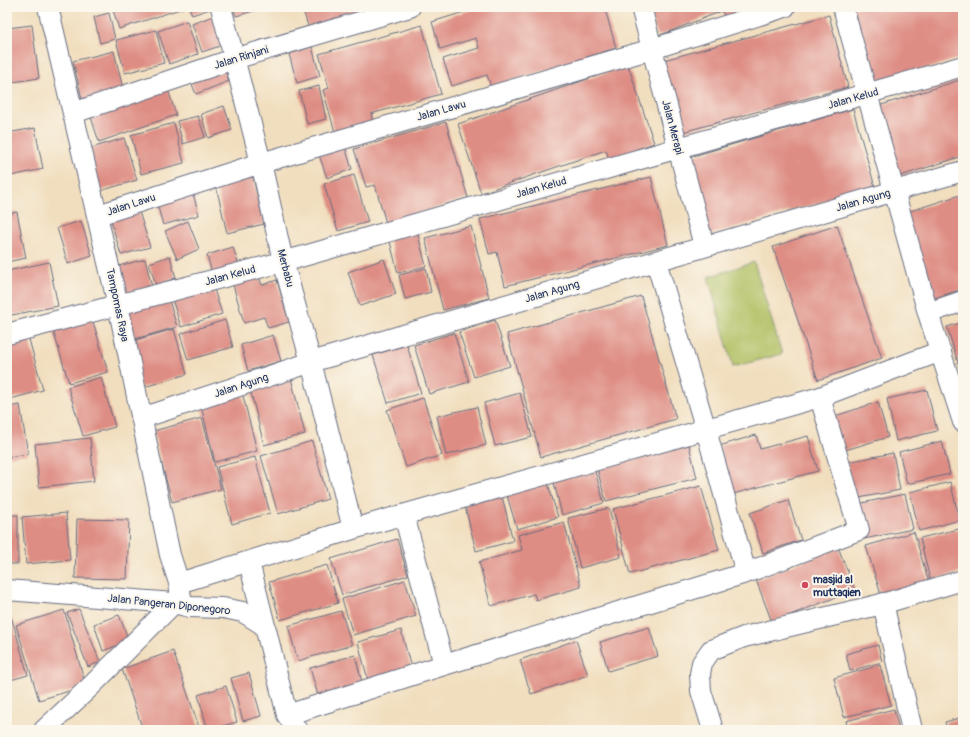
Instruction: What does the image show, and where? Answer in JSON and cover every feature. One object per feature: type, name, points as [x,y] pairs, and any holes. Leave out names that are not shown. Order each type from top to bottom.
[{"type":"street","name":"Tampomas Raya","points":[[48,7],[118,305],[170,555],[178,583],[178,604]]},
{"type":"street","name":"Merbabu","points":[[221,7],[261,163],[283,261],[311,362],[353,529]]},
{"type":"street","name":"Jalan Rinjani","points":[[73,113],[234,59],[410,7]]},
{"type":"street","name":"Jalan Merapi","points":[[641,7],[704,246]]},
{"type":"street","name":"Jalan Lawu","points":[[98,215],[261,163],[652,49],[785,7]]},
{"type":"street","points":[[843,7],[928,312],[963,422]]},
{"type":"street","name":"Jalan Kelud","points":[[7,334],[283,261],[963,66]]},
{"type":"street","name":"Jalan Agung","points":[[142,418],[311,362],[963,171]]},
{"type":"street","points":[[656,260],[746,573]]},
{"type":"street","points":[[928,312],[963,302]]},
{"type":"street","points":[[178,583],[353,529],[820,397],[941,351]]},
{"type":"street","points":[[249,562],[292,723],[444,665],[746,573],[859,530],[820,397]]},
{"type":"street","points":[[404,515],[444,665]]},
{"type":"street","points":[[712,730],[701,691],[700,674],[702,663],[711,650],[744,637],[883,603],[963,580]]},
{"type":"street","name":"Jalan Pangeran Diponegoro","points":[[7,590],[178,604],[190,607],[223,608],[243,612],[265,626]]},
{"type":"street","points":[[883,603],[912,730]]},
{"type":"street","points":[[44,730],[178,604]]},
{"type":"green space","points":[[754,262],[782,354],[733,367],[708,277]]},
{"type":"building","points":[[112,7],[186,7],[119,29]]},
{"type":"building","points":[[189,7],[209,7],[210,9],[192,15]]},
{"type":"building","points":[[233,7],[268,7],[236,16]]},
{"type":"building","points":[[302,7],[388,7],[310,32]]},
{"type":"building","points":[[480,7],[611,7],[605,9],[616,48],[491,87],[487,75],[452,86],[443,59],[479,48],[476,38],[440,49],[432,22]]},
{"type":"building","points":[[647,7],[759,7],[726,19],[722,11],[658,36]]},
{"type":"building","points":[[859,7],[963,7],[963,57],[872,87],[846,11]]},
{"type":"building","points":[[109,13],[115,39],[100,43],[94,17]]},
{"type":"building","points":[[829,15],[848,87],[679,133],[660,61]]},
{"type":"building","points":[[213,16],[223,45],[202,52],[192,24]]},
{"type":"building","points":[[187,21],[198,54],[169,64],[158,31]]},
{"type":"building","points":[[32,25],[39,78],[7,83],[7,28]]},
{"type":"building","points":[[422,25],[441,94],[371,114],[373,122],[335,132],[323,90],[329,88],[319,54]]},
{"type":"building","points":[[156,30],[164,63],[125,73],[116,40]]},
{"type":"building","points":[[312,47],[320,76],[297,83],[289,54]]},
{"type":"building","points":[[114,51],[124,93],[83,103],[73,61]]},
{"type":"building","points":[[223,64],[229,81],[196,94],[189,77]]},
{"type":"building","points":[[628,65],[654,143],[609,159],[606,150],[481,193],[458,124]]},
{"type":"building","points":[[963,79],[963,156],[894,178],[872,108]]},
{"type":"building","points":[[167,86],[176,115],[99,142],[89,111]]},
{"type":"building","points":[[319,86],[326,119],[307,124],[299,91]]},
{"type":"building","points":[[224,106],[232,130],[208,138],[201,114]]},
{"type":"building","points":[[853,109],[875,187],[705,236],[683,159]]},
{"type":"building","points":[[198,116],[205,137],[183,144],[177,121]]},
{"type":"building","points":[[446,122],[468,198],[386,223],[375,185],[366,187],[354,149]]},
{"type":"building","points":[[174,123],[184,163],[141,174],[131,135]]},
{"type":"building","points":[[35,128],[43,169],[7,177],[7,133]]},
{"type":"building","points":[[124,138],[137,180],[100,191],[88,149]]},
{"type":"building","points":[[345,147],[352,169],[327,178],[319,155]]},
{"type":"building","points":[[354,175],[368,222],[338,231],[324,184]]},
{"type":"building","points":[[253,177],[264,224],[227,233],[216,186]]},
{"type":"building","points":[[651,177],[668,245],[505,286],[497,252],[489,254],[480,219]]},
{"type":"building","points":[[192,190],[199,215],[163,225],[156,200]]},
{"type":"building","points":[[963,194],[963,289],[928,300],[901,214]]},
{"type":"building","points":[[137,205],[150,247],[121,255],[109,214]]},
{"type":"building","points":[[17,212],[26,258],[7,262],[7,214]]},
{"type":"building","points":[[81,221],[92,256],[68,264],[57,228]]},
{"type":"building","points":[[188,221],[199,249],[177,259],[165,231]]},
{"type":"building","points":[[837,225],[882,358],[818,380],[773,247]]},
{"type":"building","points":[[471,226],[489,298],[443,310],[425,238]]},
{"type":"building","points":[[416,227],[426,266],[398,273],[388,234]]},
{"type":"building","points":[[233,247],[240,269],[213,277],[207,255]]},
{"type":"building","points":[[170,256],[176,278],[156,285],[149,263]]},
{"type":"building","points":[[145,259],[152,287],[122,294],[115,267]]},
{"type":"building","points":[[384,259],[396,294],[360,306],[348,272]]},
{"type":"building","points":[[49,262],[58,306],[7,316],[7,271]]},
{"type":"building","points":[[426,268],[431,292],[405,299],[399,275]]},
{"type":"building","points":[[257,271],[262,285],[277,280],[289,322],[268,328],[264,317],[244,323],[231,278]]},
{"type":"building","points":[[213,286],[222,314],[181,327],[172,299]]},
{"type":"building","points":[[167,293],[177,327],[135,339],[125,305]]},
{"type":"building","points":[[641,296],[676,419],[541,457],[507,334]]},
{"type":"building","points":[[91,315],[108,372],[69,383],[52,327]]},
{"type":"building","points":[[225,320],[233,347],[188,360],[180,334]]},
{"type":"building","points":[[495,320],[510,366],[474,377],[459,332]]},
{"type":"building","points":[[963,322],[963,373],[961,373],[947,327]]},
{"type":"building","points":[[174,329],[187,374],[141,388],[128,342]]},
{"type":"building","points":[[27,332],[43,390],[7,400],[7,338]]},
{"type":"building","points":[[454,333],[469,382],[429,394],[414,345]]},
{"type":"building","points":[[273,335],[281,361],[248,371],[241,345]]},
{"type":"building","points":[[407,345],[421,393],[388,403],[373,355]]},
{"type":"building","points":[[101,377],[115,427],[83,436],[68,387]]},
{"type":"building","points":[[291,378],[305,434],[264,445],[250,389]]},
{"type":"building","points":[[927,390],[937,431],[896,441],[887,399]]},
{"type":"building","points":[[242,392],[257,451],[215,462],[200,402]]},
{"type":"building","points":[[520,393],[532,437],[495,446],[484,403]]},
{"type":"building","points":[[423,398],[442,455],[406,467],[387,410]]},
{"type":"building","points":[[878,402],[888,437],[839,452],[829,418]]},
{"type":"building","points":[[20,405],[28,454],[7,457],[7,407]]},
{"type":"building","points":[[477,407],[486,445],[446,455],[437,416]]},
{"type":"building","points":[[202,418],[221,489],[172,502],[153,431]]},
{"type":"building","points":[[756,435],[760,449],[808,436],[818,471],[733,494],[719,446]]},
{"type":"building","points":[[90,438],[94,481],[39,487],[35,444]]},
{"type":"building","points":[[312,441],[328,499],[278,514],[261,456]]},
{"type":"building","points":[[942,441],[950,474],[907,484],[899,452]]},
{"type":"building","points":[[689,445],[697,478],[606,501],[597,469]]},
{"type":"building","points":[[893,453],[900,490],[854,499],[847,462]]},
{"type":"building","points":[[255,457],[270,513],[232,524],[217,467]]},
{"type":"building","points":[[594,468],[604,503],[562,515],[553,479]]},
{"type":"building","points":[[546,477],[558,517],[517,529],[505,489]]},
{"type":"building","points":[[950,482],[960,520],[919,531],[910,492]]},
{"type":"building","points":[[701,486],[719,550],[630,574],[613,509]]},
{"type":"building","points":[[501,492],[513,541],[476,551],[464,502]]},
{"type":"building","points":[[905,494],[913,529],[864,539],[857,504]]},
{"type":"building","points":[[788,500],[801,540],[763,553],[750,513]]},
{"type":"building","points":[[609,508],[621,557],[580,568],[568,518]]},
{"type":"building","points":[[66,513],[70,560],[26,564],[22,517]]},
{"type":"building","points":[[7,515],[18,515],[18,564],[7,564]]},
{"type":"building","points":[[77,519],[129,520],[127,579],[75,578]]},
{"type":"building","points":[[564,522],[581,587],[536,600],[534,594],[491,606],[479,562],[522,550],[518,535]]},
{"type":"building","points":[[963,528],[963,572],[930,580],[920,538]]},
{"type":"building","points":[[914,532],[928,580],[881,595],[866,546]]},
{"type":"building","points":[[397,539],[408,575],[342,595],[331,559]]},
{"type":"building","name":"masjid al muttaqien","points":[[838,547],[855,590],[772,622],[756,580]]},
{"type":"building","points":[[327,565],[338,603],[280,620],[269,582]]},
{"type":"building","points":[[405,580],[416,616],[353,635],[342,599]]},
{"type":"building","points":[[963,590],[963,604],[959,592]]},
{"type":"building","points":[[79,609],[100,662],[88,667],[67,613]]},
{"type":"building","points":[[64,610],[86,686],[39,700],[16,625]]},
{"type":"building","points":[[341,611],[352,645],[298,661],[288,626]]},
{"type":"building","points":[[119,615],[129,641],[103,651],[94,624]]},
{"type":"building","points":[[12,619],[28,675],[7,681],[7,621]]},
{"type":"building","points":[[649,627],[658,656],[608,671],[600,642]]},
{"type":"building","points":[[401,630],[412,672],[369,684],[358,642]]},
{"type":"building","points":[[576,640],[588,675],[531,694],[520,660]]},
{"type":"building","points":[[878,645],[882,662],[850,671],[846,654]]},
{"type":"building","points":[[173,651],[200,730],[143,730],[122,669]]},
{"type":"building","points":[[355,655],[363,686],[319,699],[310,668]]},
{"type":"building","points":[[880,665],[891,705],[844,717],[834,678]]},
{"type":"building","points":[[249,673],[261,716],[243,721],[231,678]]},
{"type":"building","points":[[226,686],[237,722],[208,730],[198,695]]},
{"type":"building","points":[[894,709],[899,730],[848,730],[846,721]]},
{"type":"building","points":[[963,717],[963,730],[947,730],[945,722]]},
{"type":"place","name":"masjid al muttaqien","points":[[805,585]]}]
